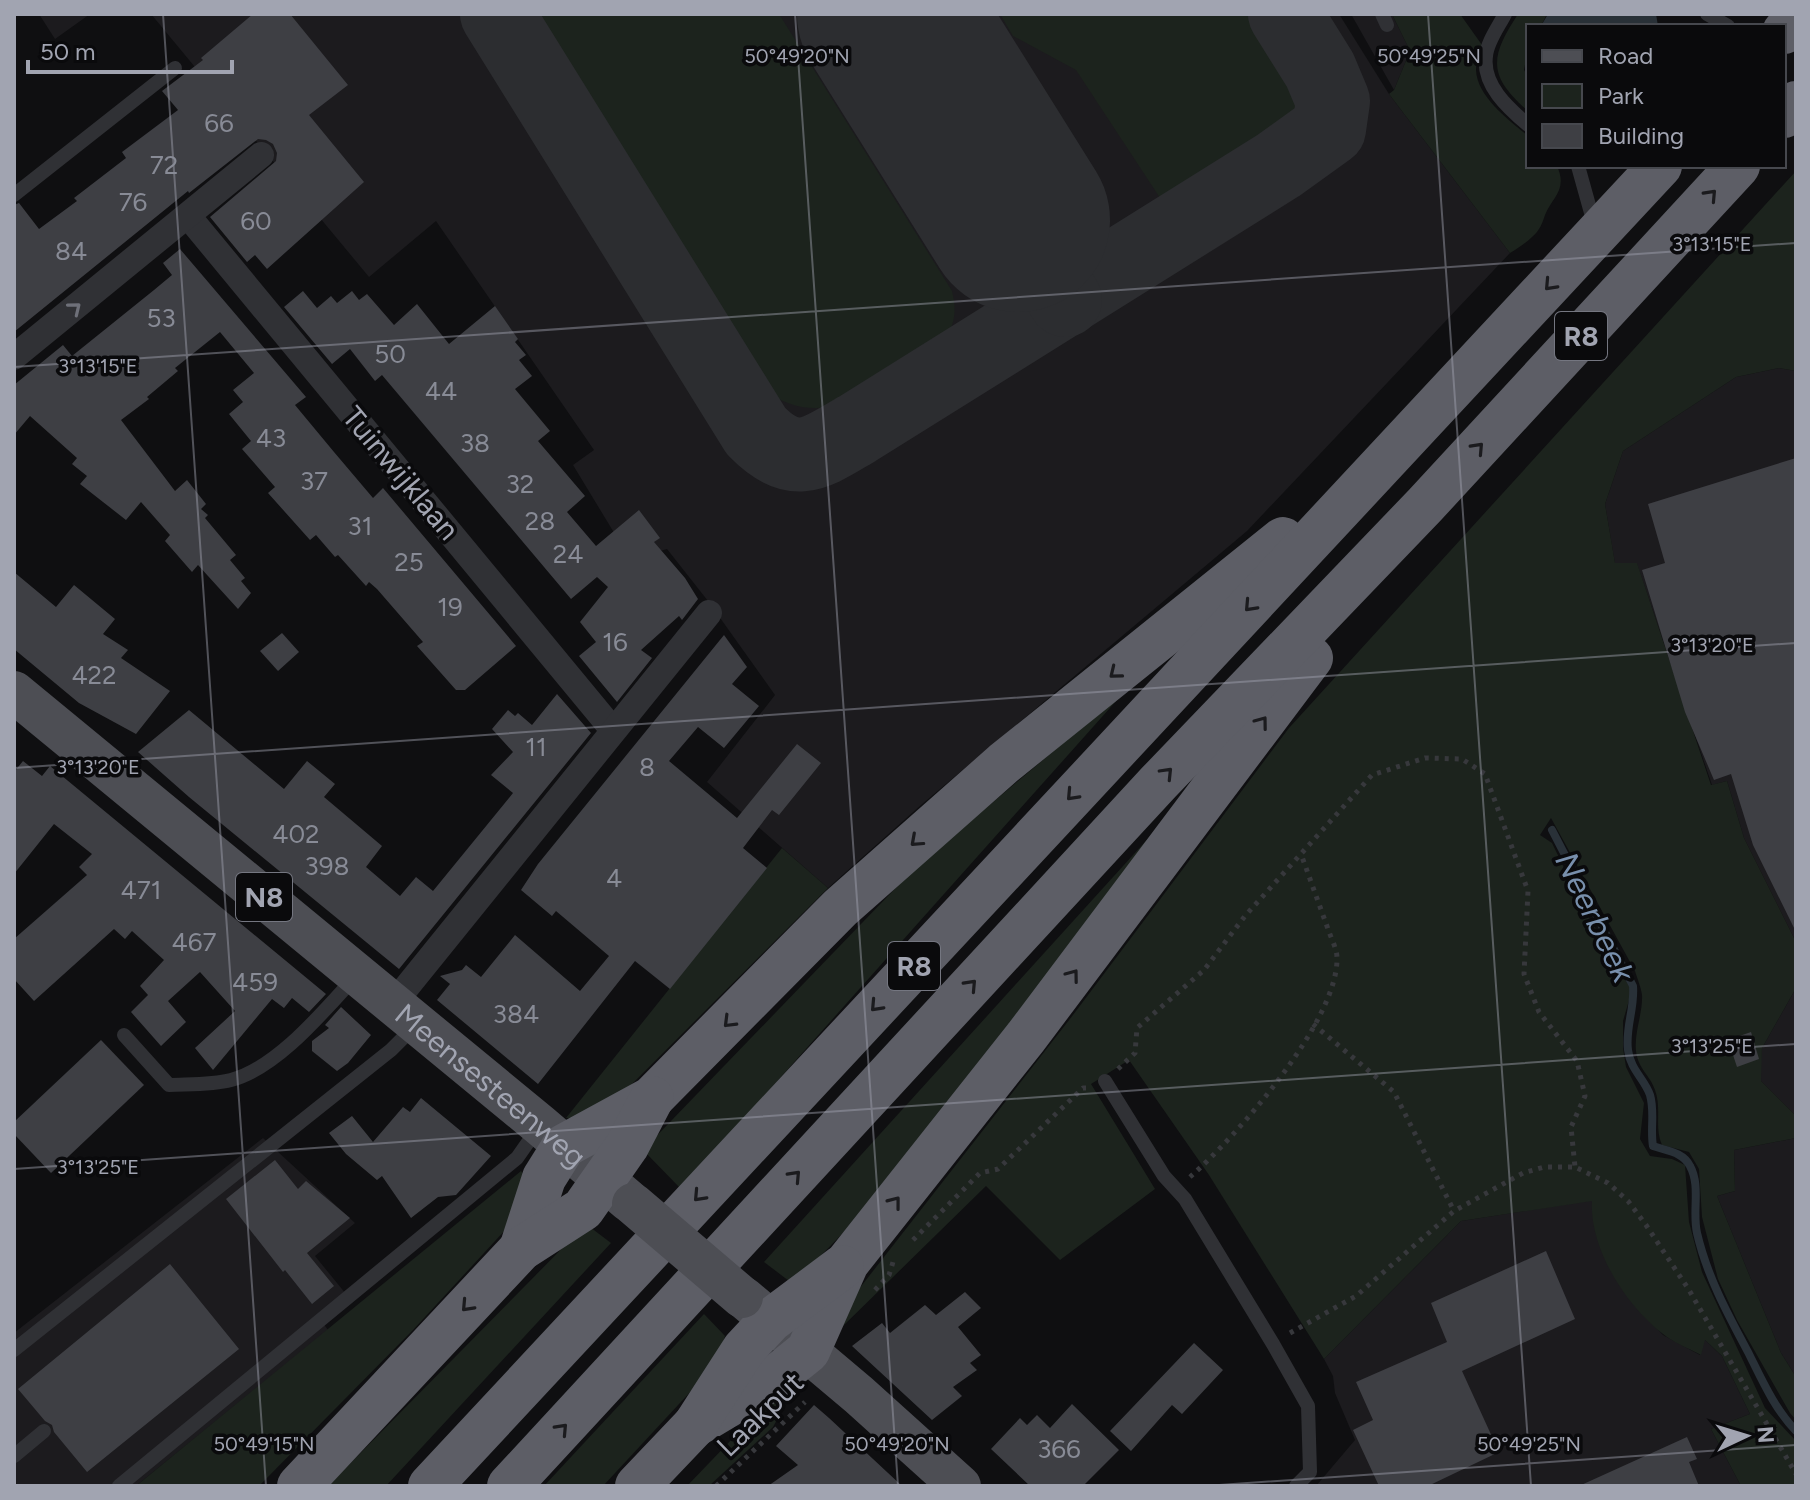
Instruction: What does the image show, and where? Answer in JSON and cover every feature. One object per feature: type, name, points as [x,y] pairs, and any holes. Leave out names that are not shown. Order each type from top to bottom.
[{"type":"highway","name":"R8","points":[[430,1486],[1658,168]]},
{"type":"highway","name":"R8","points":[[509,1486],[1158,783],[1425,505],[1736,168]]},
{"type":"highway","points":[[299,1486],[521,1249],[583,1209],[619,1192],[627,1146],[652,1098],[840,908],[1004,763],[1400,447]]},
{"type":"highway","points":[[695,1425],[777,1376],[821,1362],[859,1279],[1026,1037],[1425,505]]},
{"type":"highway","points":[[521,1249],[544,1178],[552,1135],[652,1098]]},
{"type":"highway","points":[[637,1486],[695,1425],[744,1349],[756,1308],[859,1279]]},
{"type":"main road","name":"Meensesteenweg","points":[[14,692],[552,1135],[821,1362],[960,1486]]},
{"type":"street","points":[[14,357],[261,155]]},
{"type":"street","name":"Tuinwijklaan","points":[[188,216],[613,730]]},
{"type":"street","points":[[406,1014],[613,730],[709,613]]},
{"type":"lane","points":[[1505,14],[1486,55],[1488,80],[1500,98],[1526,123]]},
{"type":"lane","points":[[1704,14],[1724,24]]},
{"type":"lane","points":[[14,195],[175,68]]},
{"type":"lane","points":[[1579,168],[1597,234]]},
{"type":"lane","points":[[124,1035],[169,1085],[227,1082],[246,1076],[298,1039],[358,974]]},
{"type":"lane","points":[[14,1350],[391,1050],[406,1014]]},
{"type":"lane","points":[[1105,1081],[1164,1176],[1185,1199],[1308,1406],[1310,1472],[1296,1486]]},
{"type":"lane","points":[[119,1486],[517,1158],[552,1135]]},
{"type":"lane","points":[[14,1456],[44,1431]]},
{"type":"path","points":[[905,1248],[980,1173],[998,1169],[1083,1088],[1105,1081],[1135,1053],[1137,1028],[1204,970],[1245,916],[1372,775],[1425,758],[1462,759],[1485,774],[1528,891],[1524,974],[1539,1012],[1577,1061],[1585,1096],[1571,1127],[1575,1167]]},
{"type":"path","points":[[1176,1189],[1209,1161],[1242,1125],[1299,1049],[1331,996],[1338,956],[1301,854]]},
{"type":"path","points":[[1313,1024],[1394,1092],[1454,1211]]},
{"type":"path","points":[[1273,1344],[1356,1296],[1454,1211],[1523,1173],[1544,1167],[1575,1167],[1608,1183],[1628,1201],[1646,1225],[1689,1290],[1796,1474]]},
{"type":"path","points":[[859,1279],[889,1275],[894,1259]]},
{"type":"path","name":"Laakput","points":[[716,1486],[768,1440],[821,1362]]},
{"type":"shaded area","points":[[39,14],[90,14],[55,39]]},
{"type":"shaded area","points":[[151,14],[1339,14],[1389,94],[1510,253],[1247,531],[921,805],[828,888],[707,782],[775,695],[667,549],[633,559],[573,465],[594,450],[436,221],[369,277]]},
{"type":"shaded area","points":[[1351,14],[1392,14],[1410,51],[1394,90]]},
{"type":"shaded area","points":[[1548,14],[1656,14],[1658,24],[1542,24]]},
{"type":"shaded area","points":[[1779,368],[1796,371],[1796,942],[1744,838],[1727,781],[1712,785],[1637,564],[1615,564],[1605,504],[1623,451],[1736,377]]},
{"type":"shaded area","points":[[1796,988],[1796,1116],[1761,1081],[1761,1058],[1762,1048]]},
{"type":"shaded area","points":[[263,1138],[355,1223],[315,1256],[346,1294],[317,1315],[328,1330],[136,1486],[14,1486],[14,1333]]},
{"type":"shaded area","points":[[1796,1138],[1796,1377],[1781,1353],[1717,1196],[1735,1191],[1734,1150]]},
{"type":"shaded area","points":[[1593,1200],[1627,1296],[1663,1335],[1700,1355],[1704,1339],[1722,1356],[1750,1414],[1711,1429],[1741,1486],[1316,1486],[1355,1440],[1324,1359],[1461,1221]]},
{"type":"green space","points":[[524,14],[779,14],[952,291],[954,317],[944,341],[849,402],[836,406],[801,407],[758,386]]},
{"type":"green space","points":[[1000,14],[1258,14],[1295,73],[1301,99],[1300,110],[1290,126],[1164,204],[1076,70],[1013,36]]},
{"type":"green space","points":[[1392,14],[1460,14],[1482,45],[1476,70],[1482,89],[1495,107],[1526,134],[1526,168],[1558,168],[1560,187],[1540,227],[1530,239],[1510,253],[1389,94],[1394,90],[1410,51]]},
{"type":"green space","points":[[1518,14],[1547,14],[1542,24],[1526,24],[1526,109],[1499,76],[1498,54]]},
{"type":"green space","points":[[1796,171],[1796,371],[1779,368],[1736,377],[1623,451],[1605,504],[1615,563],[1637,563],[1711,785],[1727,781],[1744,838],[1796,942],[1796,988],[1762,1048],[1761,1081],[1796,1116],[1796,1138],[1734,1150],[1735,1191],[1717,1196],[1781,1353],[1796,1377],[1796,1420],[1737,1320],[1718,1279],[1702,1217],[1699,1169],[1689,1152],[1662,1145],[1657,1097],[1636,1051],[1642,995],[1635,971],[1551,818],[1540,835],[1552,843],[1583,907],[1630,988],[1623,1021],[1623,1048],[1626,1067],[1644,1103],[1640,1139],[1650,1156],[1672,1159],[1685,1165],[1689,1222],[1702,1272],[1765,1408],[1796,1441],[1796,1486],[1741,1486],[1711,1429],[1750,1414],[1722,1356],[1705,1340],[1701,1355],[1676,1343],[1635,1307],[1603,1256],[1596,1237],[1592,1201],[1461,1221],[1324,1359],[1209,1175],[1129,1060],[1091,1084],[1155,1189],[1060,1260],[986,1186],[843,1326],[841,1312],[1073,1015],[1289,728]]},
{"type":"green space","points":[[1126,690],[681,1189],[643,1150],[915,868]]},
{"type":"green space","points":[[1182,801],[891,1184],[793,1284],[764,1262]]},
{"type":"green space","points":[[782,848],[828,888],[602,1114],[583,1119],[566,1118]]},
{"type":"green space","points":[[521,1171],[528,1180],[507,1228],[413,1330],[259,1486],[136,1486]]},
{"type":"green space","points":[[586,1224],[611,1243],[386,1486],[328,1486]]},
{"type":"green space","points":[[704,1314],[725,1336],[717,1363],[603,1486],[544,1486]]},
{"type":"green space","points":[[780,1389],[789,1398],[773,1427],[709,1486],[687,1486]]},
{"type":"building","points":[[253,14],[290,14],[348,85],[309,115],[364,182],[267,269],[255,255],[247,262],[210,217],[276,161],[273,144],[258,139],[188,191],[14,332],[14,205],[19,203],[39,229],[77,201],[74,198],[126,158],[122,152],[178,110],[162,91],[203,60],[201,58]]},
{"type":"building","points":[[180,249],[306,397],[295,405],[334,452],[373,498],[383,488],[516,646],[465,690],[456,690],[417,646],[423,642],[377,589],[369,582],[366,586],[316,535],[310,540],[268,493],[275,487],[242,449],[251,441],[229,414],[243,402],[233,390],[254,373],[220,332],[175,368],[178,371],[147,397],[149,399],[121,420],[175,491],[187,480],[206,504],[201,509],[208,515],[205,518],[236,555],[230,560],[245,578],[241,581],[251,593],[238,609],[198,565],[192,572],[165,541],[170,535],[141,502],[126,520],[80,484],[87,476],[72,464],[77,458],[30,416],[14,435],[14,385],[63,345],[72,356],[154,290],[172,275],[163,263]]},
{"type":"building","points":[[303,291],[317,308],[331,296],[337,303],[352,291],[359,300],[367,294],[394,325],[417,304],[449,344],[495,306],[526,355],[519,360],[532,376],[515,389],[550,431],[538,441],[585,496],[567,512],[596,546],[639,510],[660,538],[654,542],[685,578],[698,599],[682,620],[679,616],[641,650],[652,658],[617,702],[579,656],[596,642],[580,622],[608,587],[597,577],[571,599],[382,375],[375,381],[350,349],[332,364],[284,307]]},
{"type":"building","points":[[1796,458],[1796,932],[1753,845],[1731,774],[1714,780],[1685,712],[1642,570],[1665,563],[1648,504]]},
{"type":"building","points":[[14,572],[56,607],[74,585],[115,619],[103,634],[128,650],[121,658],[170,691],[136,734],[79,703],[14,649]]},
{"type":"building","points":[[282,633],[299,652],[278,671],[260,651]]},
{"type":"building","points":[[724,635],[747,667],[732,684],[759,706],[724,748],[698,727],[669,761],[737,818],[797,744],[821,763],[779,815],[772,810],[743,848],[767,868],[670,989],[635,961],[538,1084],[437,1000],[450,984],[440,976],[462,970],[466,965],[481,977],[515,935],[580,991],[609,956],[556,911],[552,916],[521,890],[538,864]]},
{"type":"building","points":[[557,694],[591,733],[399,969],[138,752],[189,710],[284,789],[307,761],[335,784],[324,797],[382,846],[366,867],[400,896],[416,877],[433,891],[513,793],[491,775],[513,752],[492,729],[508,710],[515,716],[518,713],[532,725]]},
{"type":"building","points":[[23,761],[42,776],[50,766],[326,994],[309,1012],[292,998],[284,1008],[272,999],[213,1070],[195,1048],[235,1011],[200,972],[168,1001],[186,1022],[161,1046],[131,1012],[148,995],[140,986],[164,960],[132,931],[125,939],[114,929],[34,1001],[14,979],[14,939],[87,875],[79,867],[92,854],[54,824],[14,874],[14,772]]},
{"type":"building","points":[[341,1007],[371,1035],[348,1063],[337,1071],[312,1051],[312,1041],[329,1028],[325,1025]]},
{"type":"building","points":[[1751,1032],[1759,1059],[1737,1067],[1728,1040]]},
{"type":"building","points":[[101,1040],[144,1085],[51,1173],[14,1134],[14,1122]]},
{"type":"building","points":[[421,1098],[491,1156],[456,1195],[438,1197],[411,1218],[382,1176],[377,1180],[346,1154],[329,1133],[352,1116],[373,1142],[403,1107],[410,1112]]},
{"type":"building","points":[[275,1160],[298,1189],[306,1181],[350,1218],[307,1253],[334,1286],[312,1304],[226,1199]]},
{"type":"building","points":[[1546,1251],[1575,1319],[1462,1371],[1499,1452],[1428,1486],[1379,1486],[1353,1430],[1373,1420],[1356,1382],[1447,1342],[1431,1303]]},
{"type":"building","points":[[170,1264],[239,1349],[87,1472],[54,1432],[52,1425],[18,1389]]},
{"type":"building","points":[[965,1292],[981,1308],[958,1327],[981,1355],[970,1363],[977,1370],[953,1387],[962,1396],[932,1420],[852,1346],[882,1323],[890,1333],[925,1305],[936,1315]]},
{"type":"building","points":[[1194,1343],[1223,1370],[1182,1414],[1172,1405],[1131,1451],[1110,1431]]},
{"type":"building","points":[[1072,1404],[1119,1450],[1083,1486],[1030,1486],[991,1449],[1020,1418],[1027,1425],[1037,1415],[1050,1428]]},
{"type":"building","points":[[814,1405],[902,1486],[768,1486],[798,1465],[776,1446]]},
{"type":"building","points":[[1687,1437],[1697,1459],[1689,1462],[1699,1486],[1579,1486]]},
{"type":"waterway","name":"Neerbeek","points":[[1552,830],[1633,986],[1628,1050],[1650,1095],[1653,1146],[1679,1155],[1690,1166],[1696,1190],[1697,1233],[1712,1279],[1769,1393],[1796,1431]]},
{"type":"taxiway","points":[[497,14],[756,431],[782,451],[794,454],[817,451],[857,429],[1279,165],[1329,129],[1333,101],[1320,70],[1285,14]]},
{"type":"taxiway","points":[[1018,220],[1065,300]]},
{"type":"runway","points":[[889,14],[1018,220]]}]
